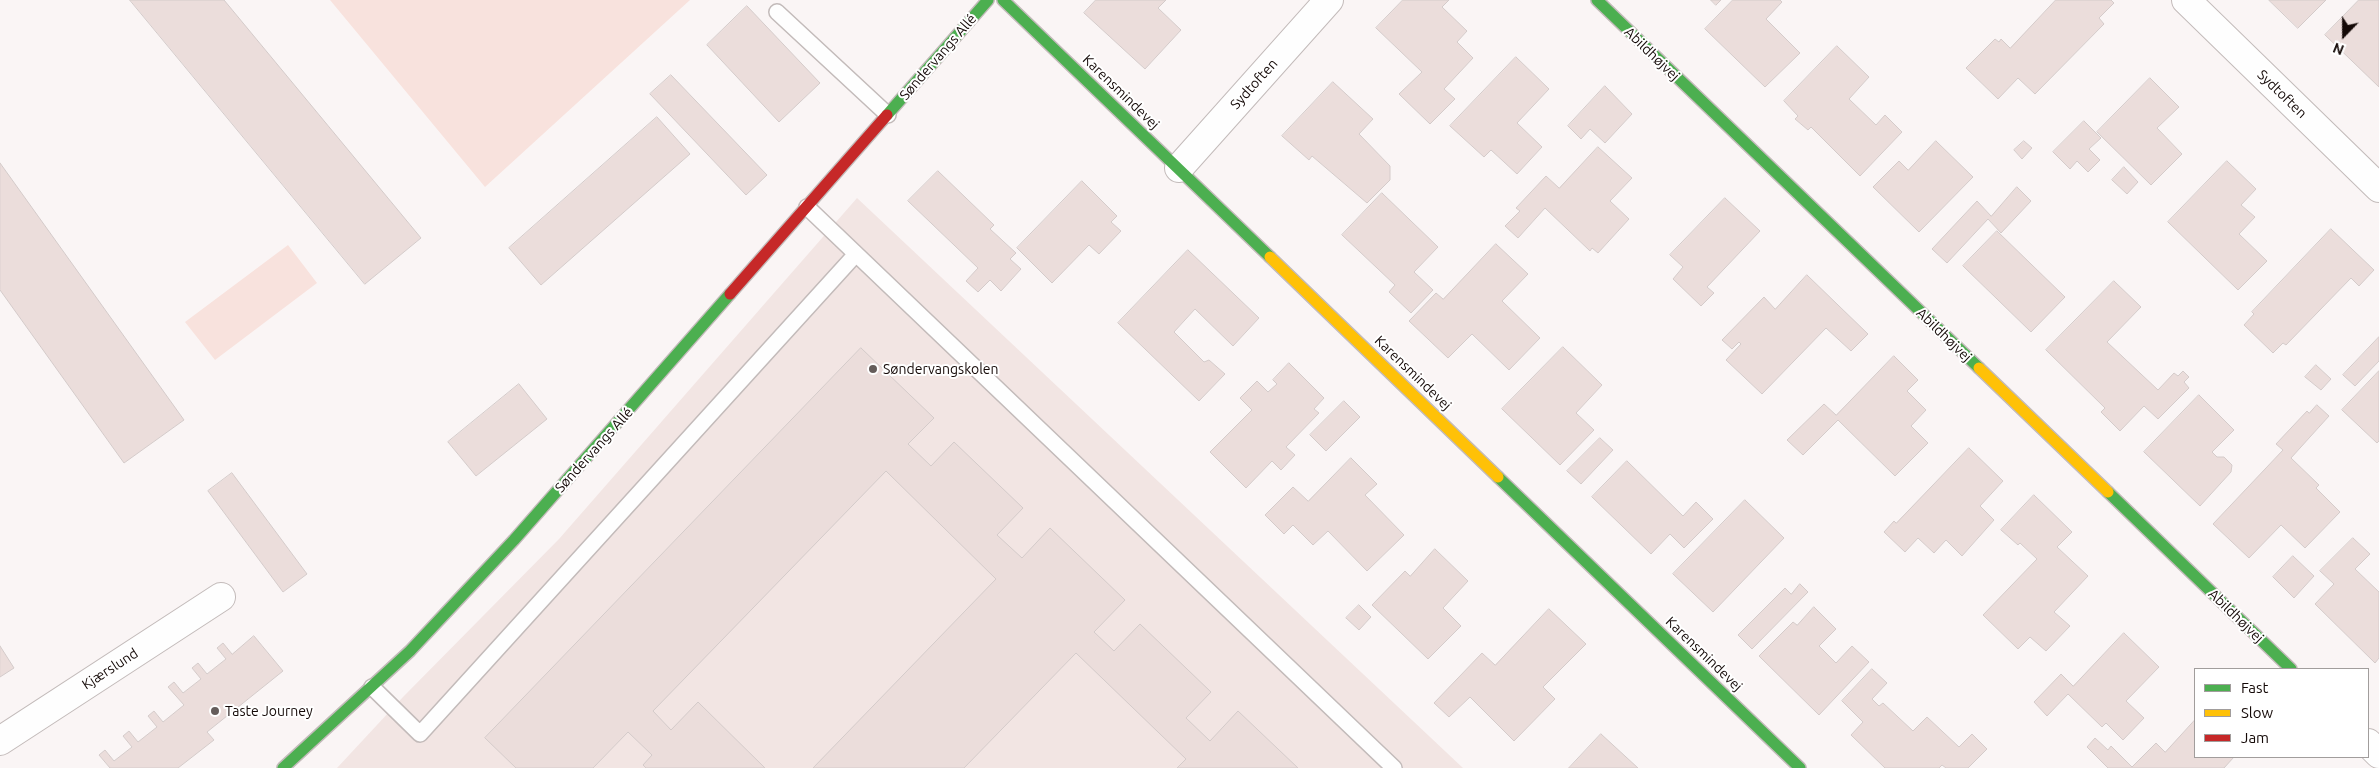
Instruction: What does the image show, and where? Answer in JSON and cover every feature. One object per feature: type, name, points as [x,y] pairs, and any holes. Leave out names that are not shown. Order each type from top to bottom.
[{"type":"street","name":"Søndervangs Allé","points":[[283,768],[410,651],[514,540],[988,0]]},
{"type":"street","name":"Karensmindevej","points":[[1003,0],[1800,768]]},
{"type":"street","name":"Sydtoften","points":[[1179,168],[1329,0]]},
{"type":"street","name":"Abildhøjvej","points":[[1597,0],[2291,668]]},
{"type":"street","name":"Sydtoften","points":[[2186,0],[2379,188]]},
{"type":"street","name":"Kjærslund","points":[[0,741],[221,597]]},
{"type":"street","points":[[2369,744],[2379,754]]},
{"type":"lane","points":[[776,12],[888,115]]},
{"type":"lane","points":[[807,207],[1394,768]]},
{"type":"lane","points":[[372,687],[420,734],[856,254]]},
{"type":"shaded area","points":[[330,0],[690,0],[485,187]]},
{"type":"shaded area","name":"Søndervangskolen","points":[[857,198],[1463,768],[337,768],[403,697],[559,539]]},
{"type":"shaded area","points":[[288,245],[317,283],[215,360],[185,322]]},
{"type":"building","points":[[130,0],[224,0],[421,238],[365,284]]},
{"type":"building","points":[[1096,0],[1166,0],[1158,8],[1181,30],[1145,69],[1084,13]]},
{"type":"building","points":[[1403,0],[1449,0],[1442,7],[1467,31],[1457,42],[1473,58],[1444,89],[1455,99],[1430,124],[1399,94],[1422,72],[1376,28]]},
{"type":"building","points":[[1711,0],[1721,0],[1716,5]]},
{"type":"building","points":[[1733,0],[1780,0],[1782,2],[1766,19],[1800,53],[1765,87],[1705,29]]},
{"type":"building","points":[[2056,0],[2111,0],[2114,3],[2099,18],[2104,24],[2035,94],[2018,78],[1998,99],[1966,68],[1995,39],[1999,42],[2001,39],[2010,48]]},
{"type":"building","points":[[2269,0],[2326,0],[2298,28]]},
{"type":"building","points":[[2359,0],[2379,0],[2379,87],[2325,35]]},
{"type":"building","points":[[747,6],[820,83],[779,122],[707,45]]},
{"type":"building","points":[[1837,46],[1869,77],[1849,99],[1876,125],[1885,115],[1902,132],[1860,176],[1811,127],[1808,130],[1795,119],[1798,116],[1784,101]]},
{"type":"building","points":[[1516,57],[1549,89],[1517,123],[1542,147],[1517,174],[1491,150],[1484,157],[1450,126]]},
{"type":"building","points":[[671,75],[767,175],[746,195],[650,94]]},
{"type":"building","points":[[2150,78],[2179,107],[2157,128],[2182,154],[2151,185],[2097,132]]},
{"type":"building","points":[[1333,82],[1373,119],[1359,134],[1390,166],[1390,180],[1367,203],[1312,156],[1309,160],[1282,136]]},
{"type":"building","points":[[1605,86],[1632,114],[1605,143],[1590,129],[1581,139],[1568,126]]},
{"type":"building","points":[[657,117],[690,154],[541,285],[509,248]]},
{"type":"building","points":[[2084,121],[2101,138],[2089,149],[2100,160],[2088,172],[2077,161],[2070,169],[2053,152]]},
{"type":"building","points":[[1936,141],[1973,177],[1919,232],[1873,187],[1899,161],[1908,170]]},
{"type":"building","points":[[2024,141],[2032,148],[2022,159],[2014,150]]},
{"type":"building","points":[[1598,147],[1632,178],[1610,201],[1629,219],[1598,253],[1592,248],[1590,251],[1545,208],[1518,238],[1505,226],[1520,211],[1516,208],[1546,176],[1559,188]]},
{"type":"building","points":[[2227,161],[2256,189],[2241,205],[2255,217],[2239,234],[2267,261],[2238,290],[2168,222]]},
{"type":"building","points":[[0,163],[184,420],[124,463],[0,290]]},
{"type":"building","points":[[2124,167],[2138,182],[2127,194],[2112,180]]},
{"type":"building","points":[[938,171],[994,225],[990,229],[1016,253],[1010,259],[1021,269],[1001,291],[990,280],[978,292],[966,281],[978,268],[908,201]]},
{"type":"building","points":[[1082,181],[1117,216],[1111,222],[1121,231],[1099,254],[1089,245],[1052,283],[1017,248]]},
{"type":"building","points":[[2017,187],[2031,201],[2001,233],[1988,219],[1947,263],[1932,249],[1977,201],[1991,216]]},
{"type":"building","points":[[1382,193],[1438,247],[1414,272],[1433,290],[1411,313],[1389,292],[1395,285],[1342,235]]},
{"type":"building","points":[[1725,198],[1760,231],[1707,287],[1714,293],[1701,306],[1673,279],[1683,267],[1670,255]]},
{"type":"building","points":[[2331,229],[2374,270],[2359,286],[2351,278],[2286,345],[2283,343],[2273,353],[2244,325],[2254,314],[2252,312]]},
{"type":"building","points":[[1997,231],[2065,297],[2031,332],[1963,266]]},
{"type":"building","points":[[1496,244],[1528,274],[1502,301],[1540,338],[1509,370],[1472,334],[1448,358],[1409,321],[1436,293],[1443,299]]},
{"type":"building","points":[[1188,250],[1259,318],[1233,346],[1195,309],[1174,332],[1204,362],[1209,360],[1225,374],[1199,401],[1118,323]]},
{"type":"building","points":[[1807,275],[1868,334],[1851,351],[1826,328],[1762,394],[1726,360],[1741,344],[1739,342],[1732,349],[1722,340],[1764,297],[1775,309]]},
{"type":"building","points":[[2114,281],[2141,307],[2107,342],[2158,390],[2174,373],[2178,376],[2183,371],[2189,377],[2184,382],[2189,388],[2158,419],[2144,406],[2120,431],[2101,412],[2105,408],[2046,350]]},
{"type":"building","points":[[2379,337],[2379,361],[2355,386],[2343,375]]},
{"type":"building","points":[[1563,347],[1602,385],[1576,413],[1594,430],[1560,465],[1502,409]]},
{"type":"building","points":[[861,348],[934,418],[908,444],[931,466],[954,442],[1023,508],[997,535],[1022,558],[1050,528],[1125,600],[1094,632],[1114,651],[1140,624],[1211,692],[1186,718],[1210,741],[1238,711],[1298,768],[1177,768],[1186,759],[1076,653],[964,768],[813,768],[996,579],[886,471],[653,711],[671,730],[698,702],[765,768],[646,768],[643,765],[652,755],[628,732],[593,768],[516,768],[485,738]]},
{"type":"building","points":[[1894,356],[1918,380],[1907,391],[1926,410],[1911,426],[1928,443],[1895,476],[1838,420],[1803,455],[1787,440],[1824,404],[1836,415]]},
{"type":"building","points":[[1289,363],[1324,398],[1314,409],[1319,413],[1286,447],[1295,455],[1281,470],[1272,461],[1246,488],[1210,452],[1252,410],[1240,398],[1257,381],[1268,392],[1277,384],[1273,380]]},
{"type":"building","points":[[2316,365],[2331,379],[2321,390],[2305,377]]},
{"type":"building","points":[[2379,371],[2379,441],[2377,443],[2342,410]]},
{"type":"building","points":[[519,384],[547,419],[476,476],[448,442]]},
{"type":"building","points":[[2199,395],[2234,430],[2212,452],[2217,457],[2224,457],[2232,465],[2231,472],[2200,506],[2144,452]]},
{"type":"building","points":[[1344,401],[1360,417],[1326,451],[1310,435]]},
{"type":"building","points":[[2317,405],[2329,416],[2291,458],[2319,485],[2316,488],[2340,512],[2305,548],[2281,525],[2249,558],[2213,524],[2283,450],[2276,444],[2307,411],[2309,413]]},
{"type":"building","points":[[1600,438],[1613,450],[1581,484],[1567,471]]},
{"type":"building","points":[[1969,448],[2003,481],[1980,506],[1994,520],[1962,556],[1946,540],[1934,553],[1918,538],[1905,552],[1884,532],[1894,521],[1896,523]]},
{"type":"building","points":[[1351,458],[1377,484],[1365,495],[1404,535],[1367,571],[1328,531],[1313,545],[1293,525],[1284,534],[1265,515],[1293,487],[1308,501]]},
{"type":"building","points":[[1627,461],[1683,516],[1696,502],[1713,519],[1684,548],[1670,534],[1651,554],[1592,497]]},
{"type":"building","points":[[232,473],[307,574],[283,592],[208,491]]},
{"type":"building","points":[[2034,495],[2072,532],[2057,547],[2088,576],[2054,612],[2070,626],[2046,651],[2030,637],[2018,649],[1983,615],[2037,559],[2020,543],[2018,545],[2001,530]]},
{"type":"building","points":[[1745,500],[1784,538],[1713,612],[1673,574]]},
{"type":"building","points":[[2353,538],[2370,554],[2355,569],[2379,592],[2379,658],[2375,663],[2315,604],[2334,584],[2320,571]]},
{"type":"building","points":[[1435,549],[1468,581],[1443,608],[1461,626],[1428,659],[1372,605],[1405,571],[1410,576]]},
{"type":"building","points":[[2293,556],[2314,576],[2294,598],[2273,577]]},
{"type":"building","points":[[1800,584],[1808,592],[1752,649],[1738,635],[1785,588],[1791,594]]},
{"type":"building","points":[[1359,605],[1371,617],[1359,630],[1346,618]]},
{"type":"building","points":[[1814,607],[1836,629],[1819,646],[1836,663],[1852,646],[1869,662],[1819,715],[1759,656],[1793,622],[1797,625]]},
{"type":"building","points":[[1549,609],[1586,644],[1543,687],[1555,699],[1514,741],[1470,697],[1449,717],[1434,703],[1482,653],[1495,665]]},
{"type":"building","points":[[2124,633],[2159,667],[2126,701],[2144,718],[2123,740],[2106,723],[2102,727],[2068,694],[2047,716],[2034,702],[2061,674],[2073,686]]},
{"type":"building","points":[[254,636],[283,671],[207,732],[214,740],[178,768],[110,768],[99,755],[105,750],[114,761],[132,747],[123,736],[129,731],[138,742],[157,727],[148,716],[154,711],[163,722],[184,705],[168,687],[174,682],[183,693],[201,679],[192,668],[198,663],[207,674],[226,659],[217,648],[223,643],[232,654]]},
{"type":"building","points":[[0,646],[14,668],[0,677]]},
{"type":"building","points":[[1872,669],[1887,683],[1872,699],[1879,706],[1883,703],[1913,731],[1927,717],[1959,747],[1972,734],[1987,749],[1968,768],[1946,768],[1942,765],[1939,768],[1885,768],[1851,735],[1863,722],[1842,701]]},
{"type":"building","points":[[2194,721],[2194,758],[2233,758],[2224,768],[2108,768],[2087,747],[2095,738],[2108,750],[2111,746],[2132,767],[2156,743],[2165,752]]},
{"type":"building","points":[[1601,734],[1638,768],[1569,768]]},
{"type":"traffic: fast","points":[[887,115],[988,0]]},
{"type":"traffic: fast","points":[[1003,0],[1270,257]]},
{"type":"traffic: fast","points":[[1597,0],[1979,368]]},
{"type":"traffic: fast","points":[[283,768],[410,651],[514,540],[730,294]]},
{"type":"traffic: fast","points":[[1498,477],[1800,768]]},
{"type":"traffic: fast","points":[[2108,492],[2290,668]]},
{"type":"traffic: slow","points":[[1270,257],[1498,477]]},
{"type":"traffic: slow","points":[[1979,368],[2108,492]]},
{"type":"traffic: jam","points":[[730,294],[887,115]]},
{"type":"place","name":"Søndervangskolen","points":[[873,369]]},
{"type":"place","name":"Taste Journey","points":[[215,711]]}]
